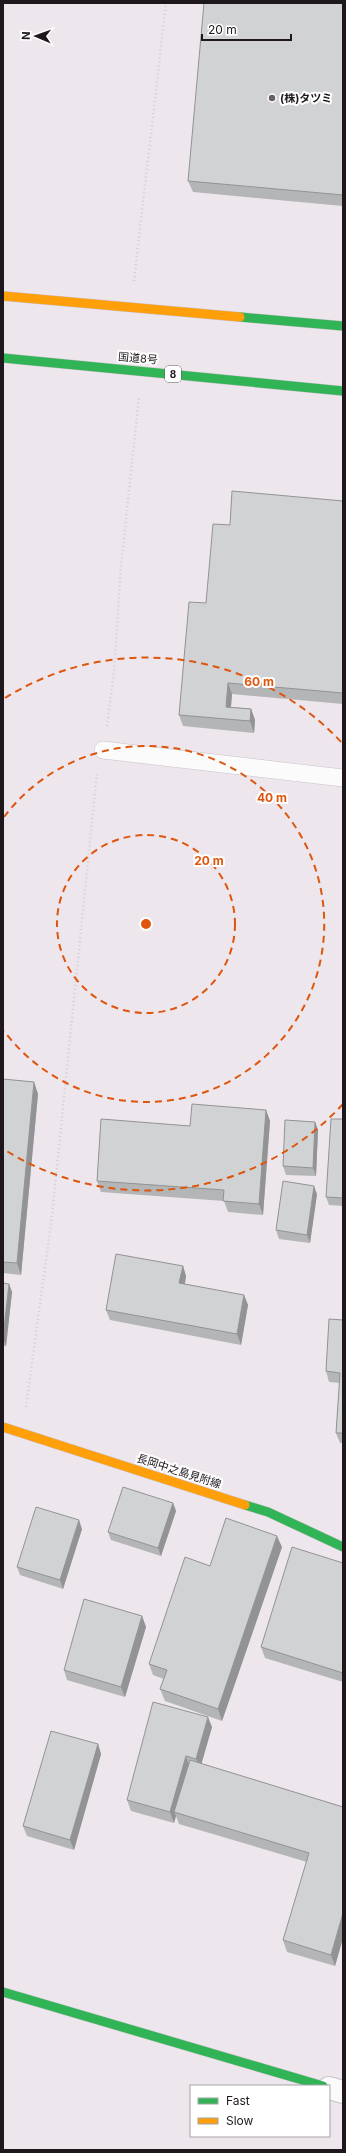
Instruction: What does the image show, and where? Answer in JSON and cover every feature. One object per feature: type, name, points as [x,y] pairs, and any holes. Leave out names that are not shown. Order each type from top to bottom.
[{"type":"main road","points":[[3,296],[343,326]]},
{"type":"main road","name":"国道8号","points":[[3,358],[343,391]]},
{"type":"main road","name":"長岡中之島見附線","points":[[3,1427],[268,1512],[343,1547]]},
{"type":"main road","points":[[3,1992],[321,2085]]},
{"type":"street","points":[[330,2088],[343,2092]]},
{"type":"lane","points":[[103,750],[343,778]]},
{"type":"path","points":[[131,307],[166,3]]},
{"type":"path","points":[[23,1433],[52,1216],[97,768],[103,750],[114,671],[121,566],[141,371]]},
{"type":"building","name":"(株)タツミ","points":[[204,3],[343,3],[343,195],[188,181]]},
{"type":"building","points":[[232,491],[343,501],[343,693],[228,683],[226,707],[251,709],[250,721],[179,715],[189,602],[206,603],[213,524],[230,525]]},
{"type":"building","points":[[3,1079],[34,1082],[17,1263],[3,1262]]},
{"type":"building","points":[[192,1104],[266,1110],[259,1204],[223,1201],[224,1190],[97,1181],[101,1119],[190,1126]]},
{"type":"building","points":[[331,1119],[343,1119],[343,1198],[326,1197]]},
{"type":"building","points":[[285,1120],[315,1122],[313,1168],[283,1166]]},
{"type":"building","points":[[283,1181],[314,1186],[307,1235],[276,1230]]},
{"type":"building","points":[[116,1254],[183,1266],[179,1283],[244,1295],[237,1334],[106,1310]]},
{"type":"building","points":[[3,1283],[9,1284],[3,1337]]},
{"type":"building","points":[[329,1319],[343,1320],[343,1433],[336,1433],[340,1373],[326,1371]]},
{"type":"building","points":[[123,1487],[173,1503],[158,1548],[108,1532]]},
{"type":"building","points":[[36,1507],[79,1520],[60,1580],[17,1567]]},
{"type":"building","points":[[226,1518],[277,1536],[218,1709],[160,1689],[167,1670],[149,1664],[185,1557],[210,1566]]},
{"type":"building","points":[[292,1547],[343,1563],[343,1673],[261,1647]]},
{"type":"building","points":[[84,1599],[142,1616],[121,1687],[64,1670]]},
{"type":"building","points":[[153,1702],[208,1717],[196,1759],[186,1756],[170,1812],[127,1800]]},
{"type":"building","points":[[51,1731],[98,1744],[70,1840],[23,1826]]},
{"type":"building","points":[[190,1760],[343,1807],[343,1913],[331,1955],[283,1940],[309,1853],[174,1812]]},
{"type":"traffic: fast","points":[[240,317],[343,326]]},
{"type":"traffic: fast","points":[[3,358],[343,391]]},
{"type":"traffic: fast","points":[[245,1505],[268,1512],[343,1547]]},
{"type":"traffic: fast","points":[[3,1992],[320,2085]]},
{"type":"traffic: slow","points":[[3,296],[240,317]]},
{"type":"traffic: slow","points":[[3,1427],[245,1505]]},
{"type":"place","name":"(株)タツミ","points":[[272,98]]}]
